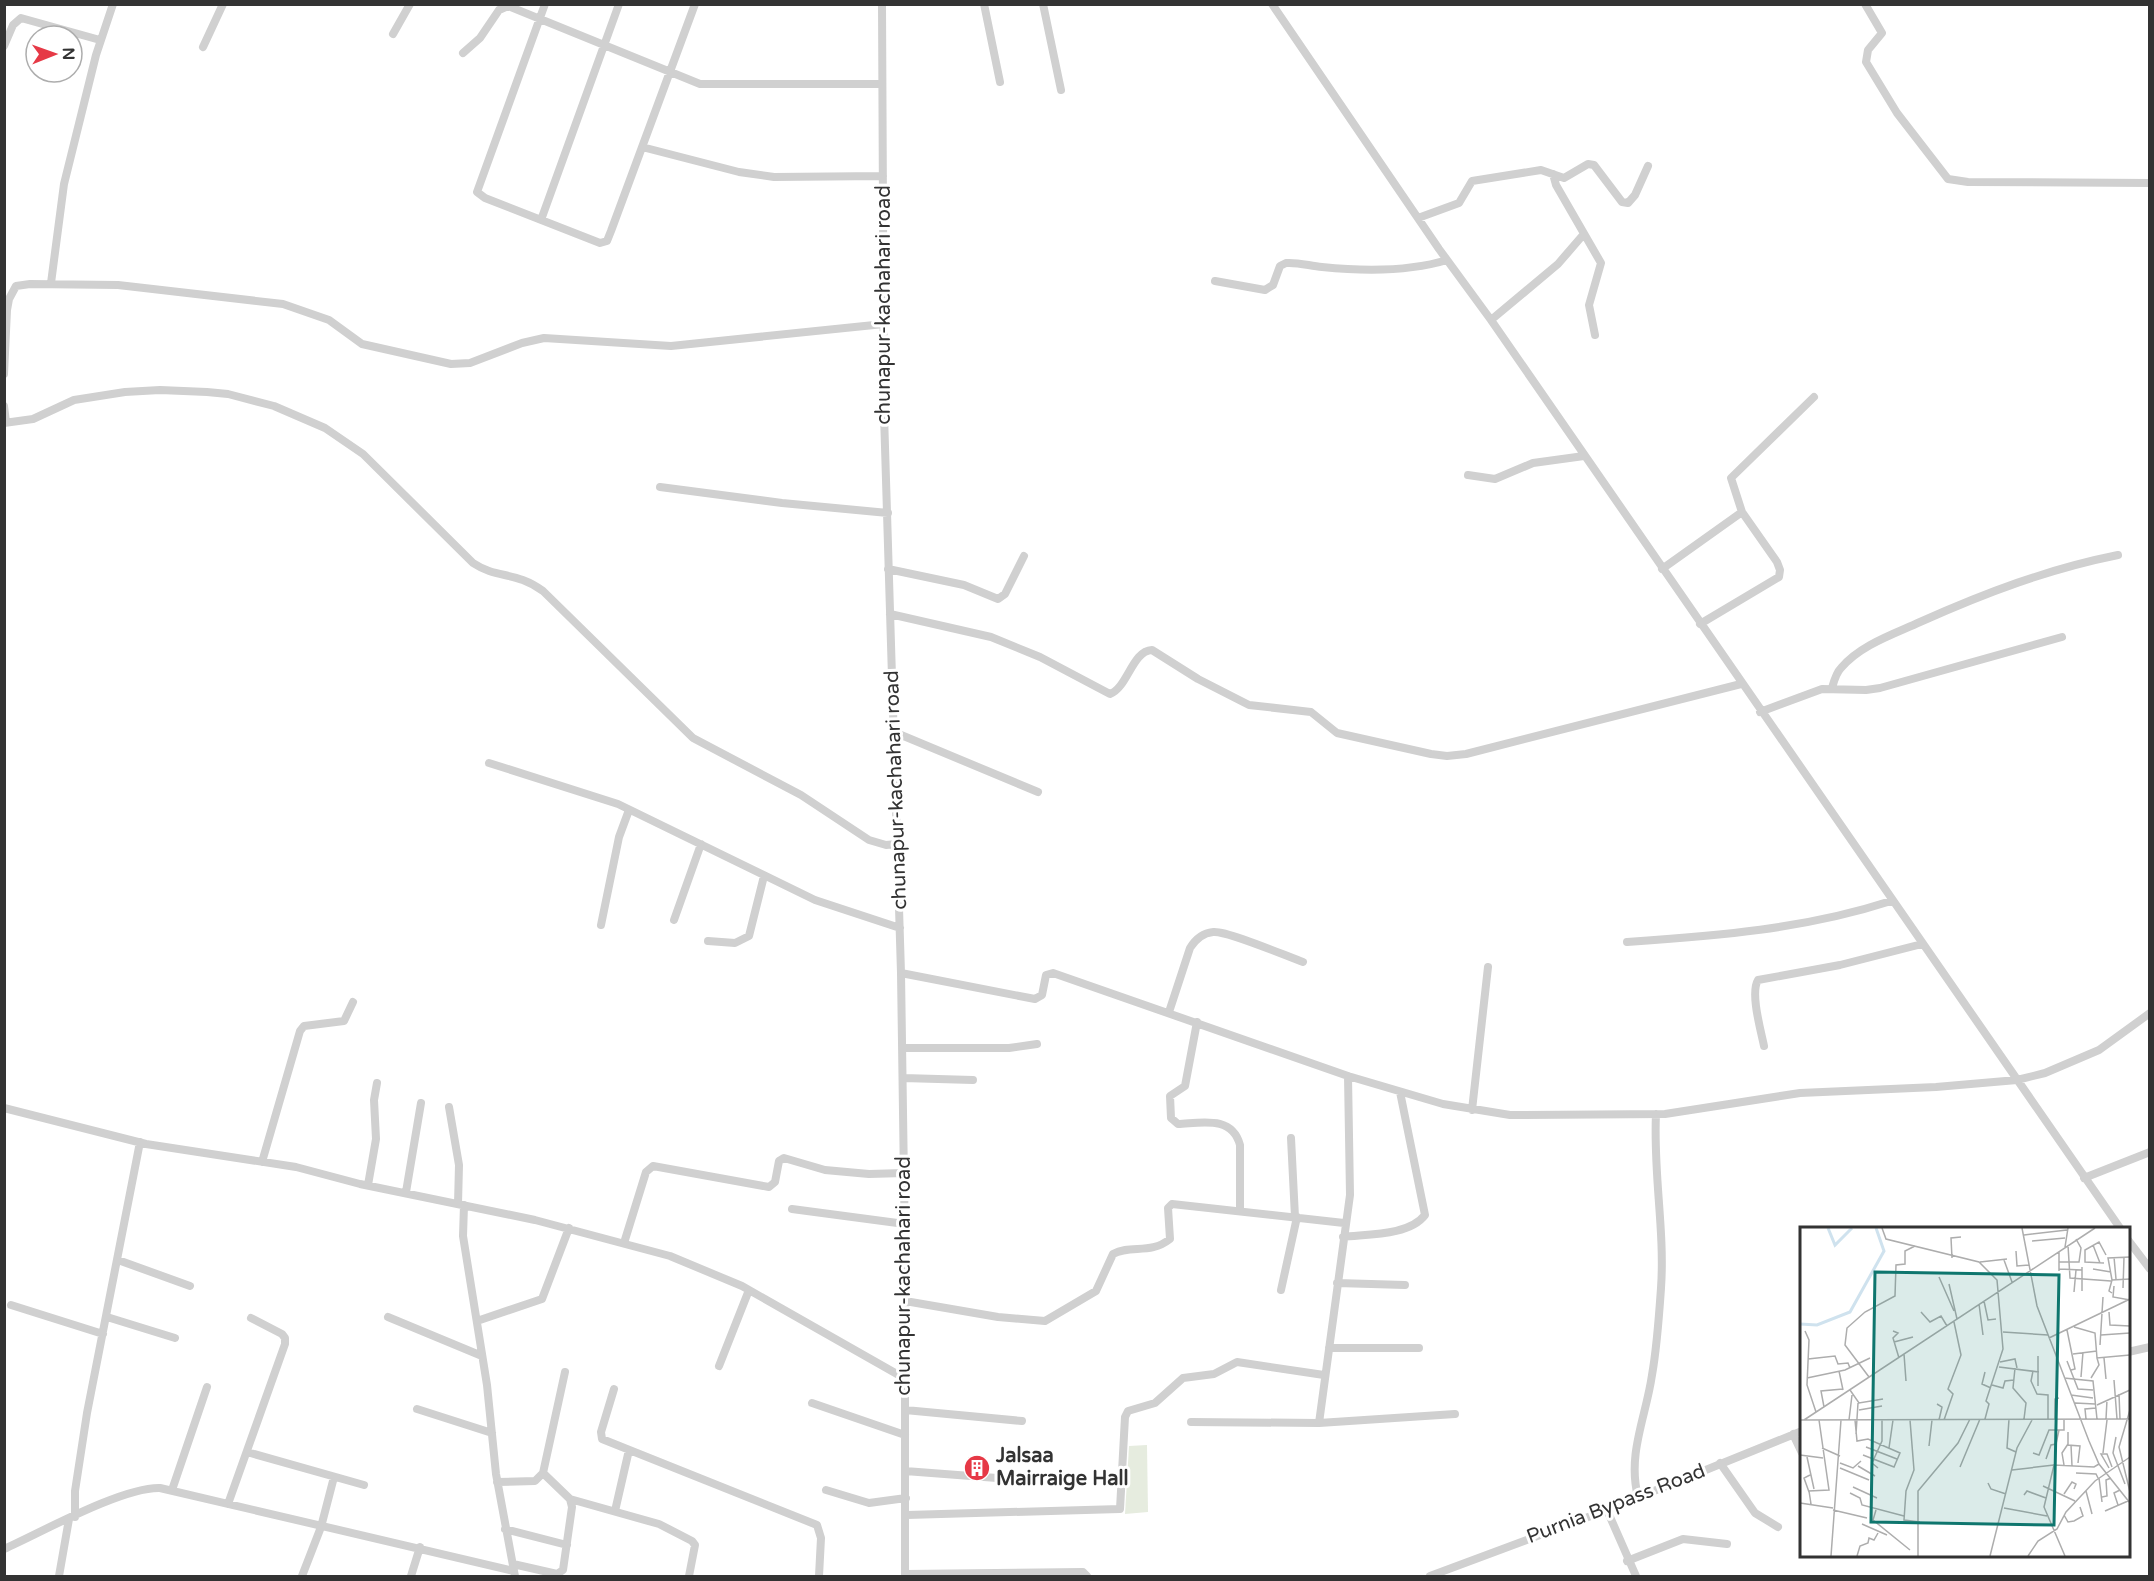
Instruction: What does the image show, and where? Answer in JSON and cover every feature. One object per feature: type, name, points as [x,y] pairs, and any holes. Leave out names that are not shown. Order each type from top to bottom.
[{"type":"street","points":[[51,284],[64,184],[100,40],[112,4]]},
{"type":"street","points":[[203,47],[223,4]]},
{"type":"street","points":[[393,34],[410,4]]},
{"type":"street","points":[[545,4],[477,189],[481,196],[597,242],[607,241],[695,4]]},
{"type":"street","points":[[541,220],[619,4]]},
{"type":"street","name":"chunapur-kachahari road","points":[[882,4],[888,569],[903,1078],[907,1515],[905,1575]]},
{"type":"street","points":[[984,4],[999,82]]},
{"type":"street","points":[[1043,4],[1061,90]]},
{"type":"street","points":[[1272,4],[1891,902],[2119,1227]]},
{"type":"street","points":[[1865,4],[1882,33],[1868,50],[1866,62],[1897,113],[1948,179],[1968,182],[2150,183]]},
{"type":"street","points":[[463,53],[480,38],[502,8],[508,6],[669,74],[708,85],[882,84]]},
{"type":"street","points":[[4,46],[16,22],[21,18],[100,40]]},
{"type":"street","points":[[642,147],[739,172],[774,177],[883,176]]},
{"type":"street","points":[[1418,218],[1459,203],[1472,181],[1541,170],[1560,178],[1569,177],[1584,165],[1594,165],[1625,204],[1631,201],[1648,166]]},
{"type":"street","points":[[1553,174],[1556,185],[1601,267],[1589,305],[1595,335]]},
{"type":"street","points":[[1491,320],[1558,264],[1583,235]]},
{"type":"street","points":[[1215,281],[1265,290],[1273,285],[1280,266],[1286,263],[1333,268],[1393,268],[1423,266],[1447,260]]},
{"type":"street","points":[[4,374],[7,310],[12,291],[21,284],[118,285],[283,304],[329,320],[363,344],[451,364],[470,363],[522,343],[544,338],[671,346],[884,324]]},
{"type":"street","points":[[4,406],[5,422],[33,419],[74,400],[160,390],[228,394],[297,414],[325,428],[363,454],[473,563],[490,573],[524,579],[543,591],[693,738],[801,795],[869,840],[886,845],[897,844]]},
{"type":"street","points":[[1700,624],[1776,580],[1780,574],[1768,548],[1742,512],[1731,478],[1814,398]]},
{"type":"street","points":[[1468,475],[1495,479],[1533,463],[1584,456]]},
{"type":"street","points":[[660,487],[782,503],[888,513]]},
{"type":"street","points":[[1662,569],[1742,512]]},
{"type":"street","points":[[1832,688],[1840,669],[1848,661],[1901,631],[2021,580],[2076,563],[2118,555]]},
{"type":"street","points":[[888,569],[964,585],[998,599],[1005,594],[1024,556]]},
{"type":"street","points":[[890,614],[991,637],[1040,657],[1110,693],[1118,688],[1141,655],[1152,650],[1198,680],[1250,705],[1311,712],[1337,733],[1447,756],[1466,754],[1741,684]]},
{"type":"street","points":[[1760,712],[1832,688],[1855,690],[1880,688],[2062,637]]},
{"type":"street","points":[[894,732],[1038,792]]},
{"type":"street","points":[[489,763],[598,797],[828,905],[900,928]]},
{"type":"street","points":[[601,925],[617,848],[629,810]]},
{"type":"street","points":[[674,920],[701,844]]},
{"type":"street","points":[[708,941],[735,943],[749,936],[764,876]]},
{"type":"street","points":[[1627,942],[1777,928],[1842,916],[1891,902]]},
{"type":"street","points":[[1169,1012],[1190,948],[1196,940],[1207,934],[1222,933],[1303,962]]},
{"type":"street","points":[[1764,1046],[1756,1003],[1755,986],[1758,980],[1840,964],[1922,944]]},
{"type":"street","points":[[1472,1110],[1488,967]]},
{"type":"street","points":[[901,973],[1035,999],[1042,995],[1046,975],[1053,973],[1348,1076],[1472,1110],[1510,1116],[1614,1112],[1656,1114],[1808,1092],[1936,1087],[2017,1080],[2045,1073],[2099,1050],[2150,1013]]},
{"type":"street","points":[[262,1162],[300,1031],[304,1026],[344,1021],[353,1002]]},
{"type":"street","points":[[1197,1022],[1185,1086],[1170,1096],[1171,1118],[1178,1124],[1217,1121],[1236,1135],[1240,1145],[1240,1211]]},
{"type":"street","points":[[902,1048],[1009,1048],[1037,1044]]},
{"type":"street","points":[[1319,1423],[1350,1187],[1348,1076]]},
{"type":"street","points":[[903,1078],[974,1080]]},
{"type":"street","points":[[368,1185],[376,1139],[374,1100],[377,1083]]},
{"type":"street","points":[[1343,1237],[1406,1228],[1417,1224],[1425,1215],[1400,1092]]},
{"type":"street","points":[[406,1192],[421,1103]]},
{"type":"street","points":[[449,1107],[459,1166],[463,1236],[482,1356],[497,1482],[514,1570]]},
{"type":"street","points":[[4,1108],[140,1142],[262,1162],[461,1204],[569,1228],[670,1256],[749,1290],[904,1378]]},
{"type":"street","points":[[1638,1497],[1634,1458],[1652,1376],[1661,1287],[1662,1241],[1654,1154],[1656,1114]]},
{"type":"street","points":[[1281,1290],[1296,1217],[1291,1138]]},
{"type":"street","points":[[58,1576],[72,1518],[106,1317],[140,1142]]},
{"type":"street","points":[[2084,1178],[2150,1152]]},
{"type":"street","points":[[624,1243],[646,1172],[653,1166],[769,1187],[775,1182],[779,1161],[784,1158],[836,1171],[904,1173]]},
{"type":"street","points":[[905,1301],[998,1317],[1045,1320],[1096,1291],[1113,1254],[1119,1251],[1151,1249],[1170,1239],[1168,1211],[1170,1205],[1344,1223]]},
{"type":"street","points":[[792,1209],[905,1224]]},
{"type":"street","points":[[477,1321],[542,1299],[569,1228]]},
{"type":"street","points":[[2130,1243],[2150,1269]]},
{"type":"street","points":[[117,1260],[190,1286]]},
{"type":"street","points":[[1337,1283],[1406,1285]]},
{"type":"street","points":[[719,1366],[749,1290]]},
{"type":"street","points":[[11,1305],[103,1334]]},
{"type":"street","points":[[106,1317],[175,1338]]},
{"type":"street","points":[[388,1317],[482,1356]]},
{"type":"street","points":[[228,1504],[283,1353],[285,1338],[251,1318]]},
{"type":"street","points":[[2130,1352],[2150,1347]]},
{"type":"street","points":[[1329,1348],[1419,1348]]},
{"type":"street","points":[[907,1515],[1120,1509],[1125,1416],[1128,1411],[1155,1403],[1183,1378],[1214,1374],[1238,1362],[1324,1375]]},
{"type":"street","points":[[497,1482],[535,1481],[543,1473],[565,1372]]},
{"type":"street","points":[[172,1490],[207,1388]]},
{"type":"street","points":[[614,1389],[601,1436],[607,1442],[817,1525],[821,1538],[819,1576]]},
{"type":"street","points":[[812,1403],[905,1435]]},
{"type":"street","points":[[417,1409],[492,1433]]},
{"type":"street","points":[[905,1410],[1022,1421]]},
{"type":"street","points":[[1191,1422],[1319,1423],[1455,1414]]},
{"type":"street","name":"Purnia Bypass Road","points":[[1430,1576],[1607,1510],[1797,1432]]},
{"type":"street","points":[[615,1511],[629,1450]]},
{"type":"street","points":[[247,1452],[364,1485]]},
{"type":"street","points":[[1720,1463],[1755,1513],[1779,1527]]},
{"type":"street","points":[[906,1471],[997,1478]]},
{"type":"street","points":[[543,1473],[570,1499],[659,1524],[692,1541],[695,1551],[689,1576]]},
{"type":"street","points":[[302,1576],[321,1527],[334,1477]]},
{"type":"street","points":[[4,1549],[104,1503],[150,1488],[172,1490],[321,1527],[420,1547],[514,1570],[561,1573],[573,1513],[570,1499]]},
{"type":"street","points":[[826,1490],[869,1503],[906,1498]]},
{"type":"street","points":[[1607,1510],[1627,1561],[1636,1576]]},
{"type":"street","points":[[505,1529],[567,1545]]},
{"type":"street","points":[[1627,1561],[1683,1539],[1727,1544]]},
{"type":"street","points":[[411,1576],[420,1547]]},
{"type":"street","points":[[905,1575],[1083,1572],[1087,1576]]},
{"type":"shaded area","points":[[1147,1445],[1148,1512],[1125,1514],[1129,1446]]},
{"type":"place","name":"Jalsaa Mairraige Hall","points":[[977,1468]]}]
